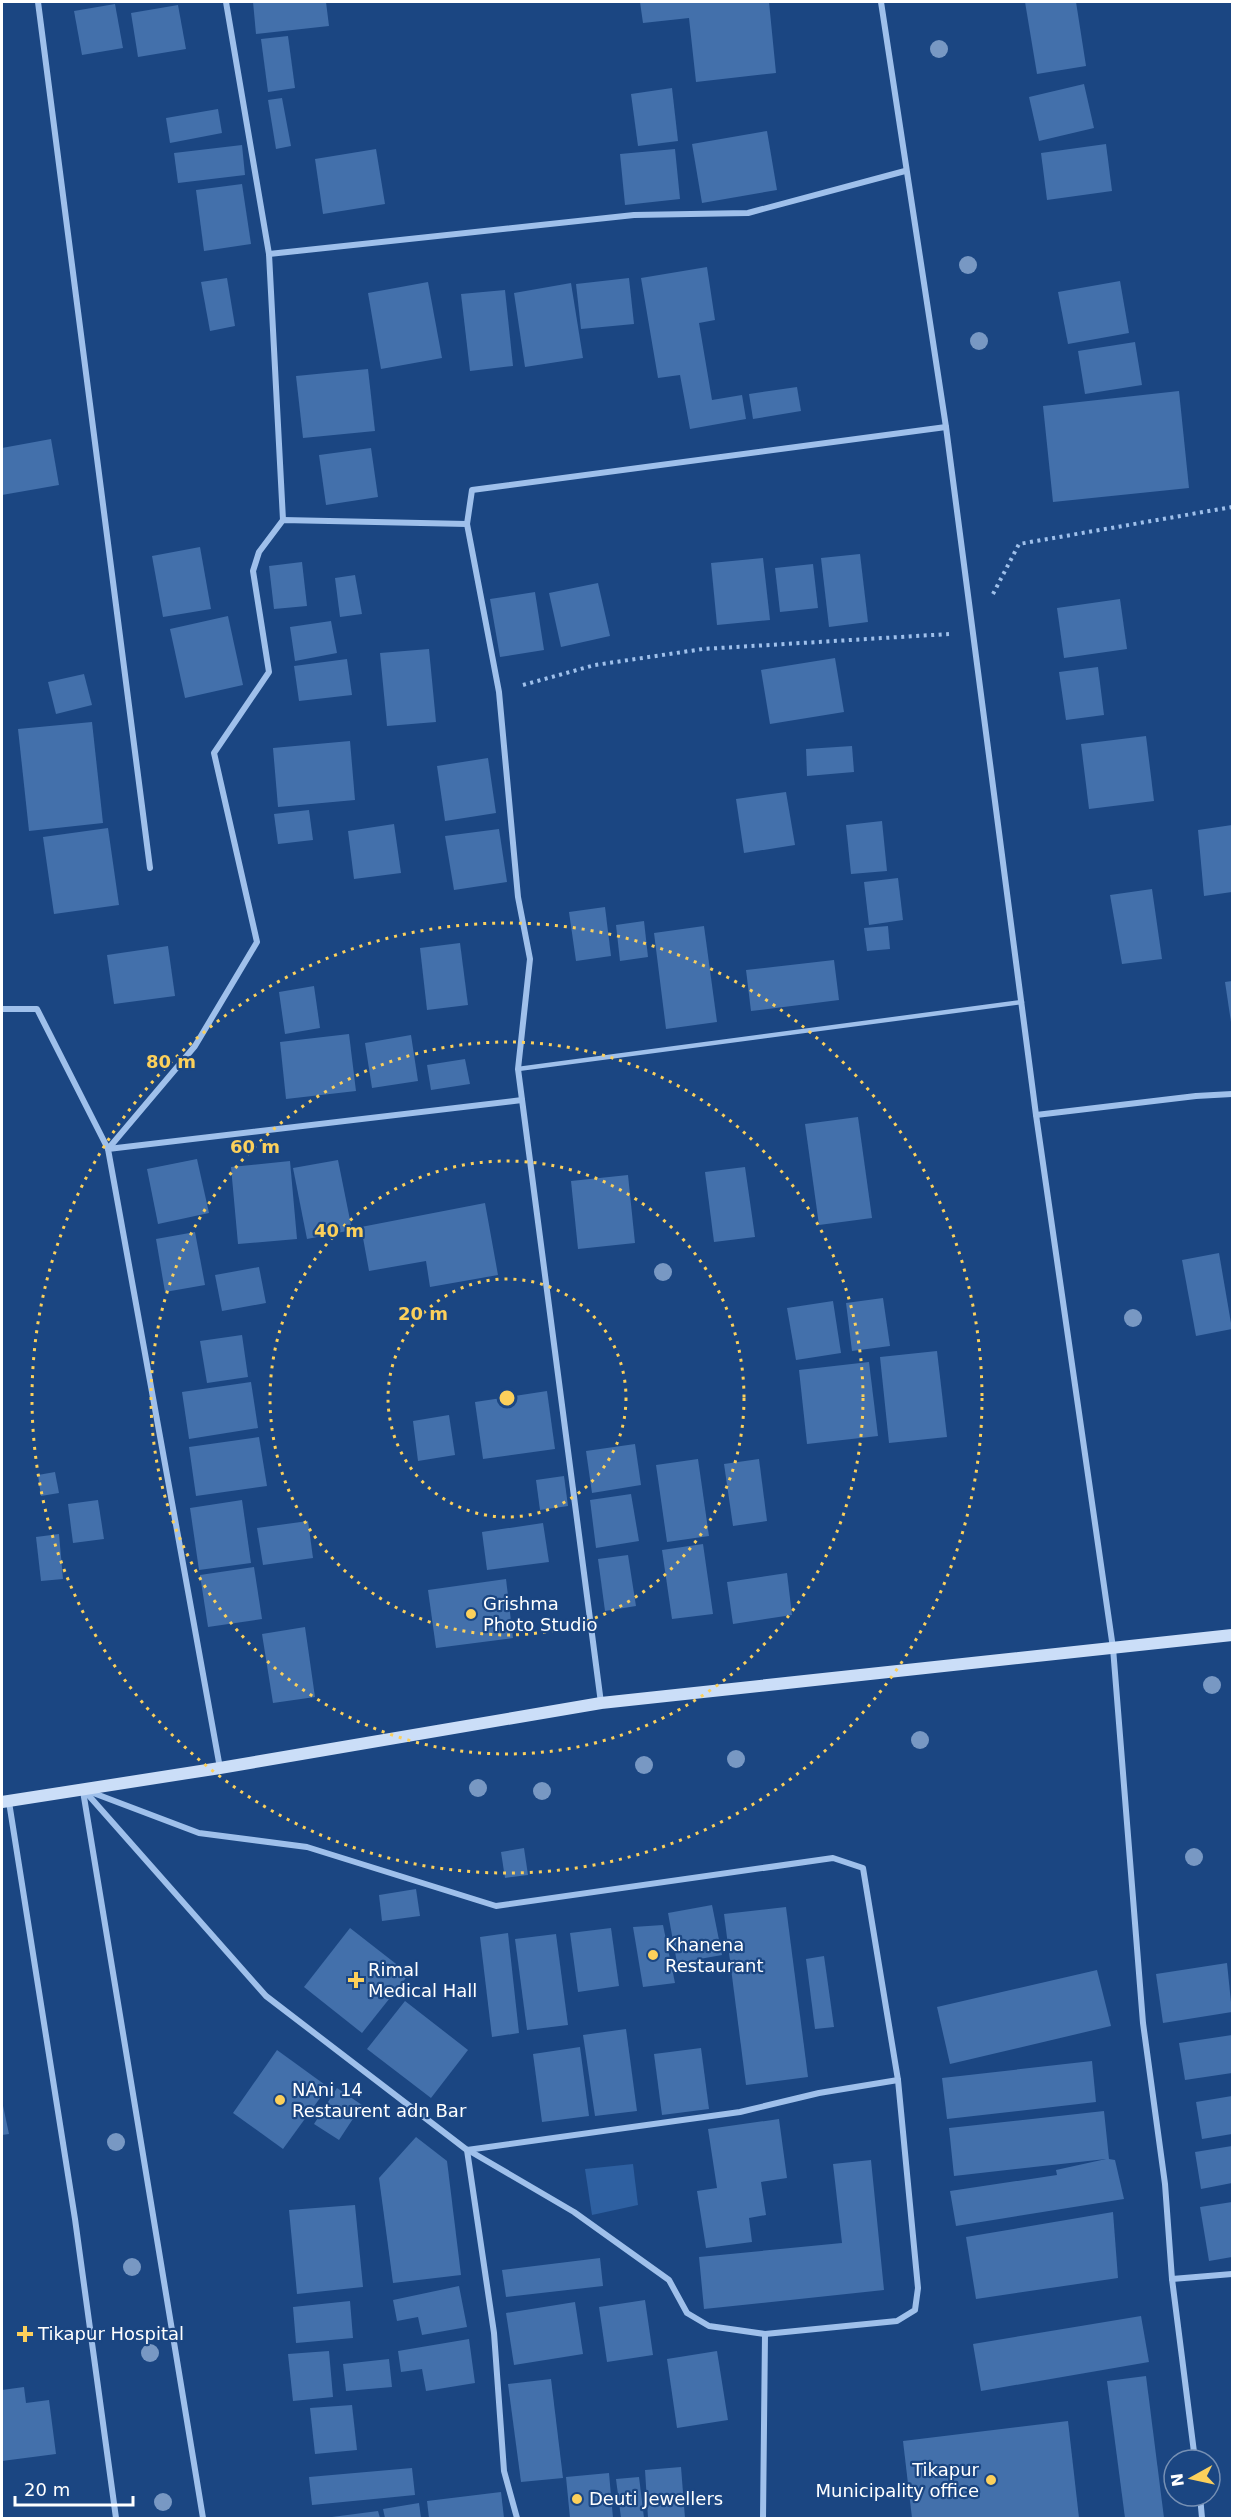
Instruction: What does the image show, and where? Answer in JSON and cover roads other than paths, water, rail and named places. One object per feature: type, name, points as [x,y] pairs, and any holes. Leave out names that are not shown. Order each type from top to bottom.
[{"type":"street","points":[[38,2],[150,868]]},
{"type":"street","points":[[108,1149],[195,1046],[257,942],[214,753],[269,672],[253,572],[259,552],[283,520],[269,254],[226,2]]},
{"type":"street","points":[[881,2],[905,171],[946,427],[1036,1115],[1113,1648],[1143,2023],[1166,2184],[1172,2279],[1193,2448]]},
{"type":"street","points":[[269,254],[634,215],[748,213],[905,171]]},
{"type":"street","points":[[601,1703],[518,1069],[530,959],[518,897],[499,692],[467,524],[472,490],[946,427]]},
{"type":"street","points":[[283,520],[467,524]]},
{"type":"street","points":[[2,1009],[36,1009],[108,1149],[220,1768]]},
{"type":"street","points":[[1036,1115],[1196,1096],[1233,1094]]},
{"type":"street","points":[[108,1149],[522,1100]]},
{"type":"street","points":[[116,2518],[75,2219],[5,1802],[601,1703],[1233,1635]]},
{"type":"street","points":[[82,1788],[200,1833],[307,1847],[496,1906],[833,1858],[863,1868],[898,2080],[918,2288],[915,2310],[897,2321],[765,2334],[708,2326],[694,2318],[687,2313],[669,2280],[573,2212],[466,2150],[266,1996],[82,1788]]},
{"type":"street","points":[[82,1788],[203,2518]]},
{"type":"street","points":[[466,2150],[740,2112],[819,2093],[898,2080]]},
{"type":"street","points":[[466,2150],[494,2333],[504,2471],[517,2518]]},
{"type":"street","points":[[1172,2279],[1233,2274]]},
{"type":"street","points":[[763,2518],[765,2334]]},
{"type":"lane","points":[[518,1069],[1022,1002]]},
{"type":"place","name":"Grishma Photo Studio","points":[[471,1614]]},
{"type":"place","name":"Khanena Restaurant","points":[[653,1955]]},
{"type":"place","name":"Rimal Medical Hall","points":[[356,1980]]},
{"type":"place","name":"NAni 14 Restaurent adn Bar","points":[[280,2100]]},
{"type":"place","name":"Tikapur Hospital","points":[[25,2334]]},
{"type":"place","name":"Tikapur Municipality office","points":[[991,2480]]},
{"type":"place","name":"Deuti Jewellers","points":[[577,2499]]}]
